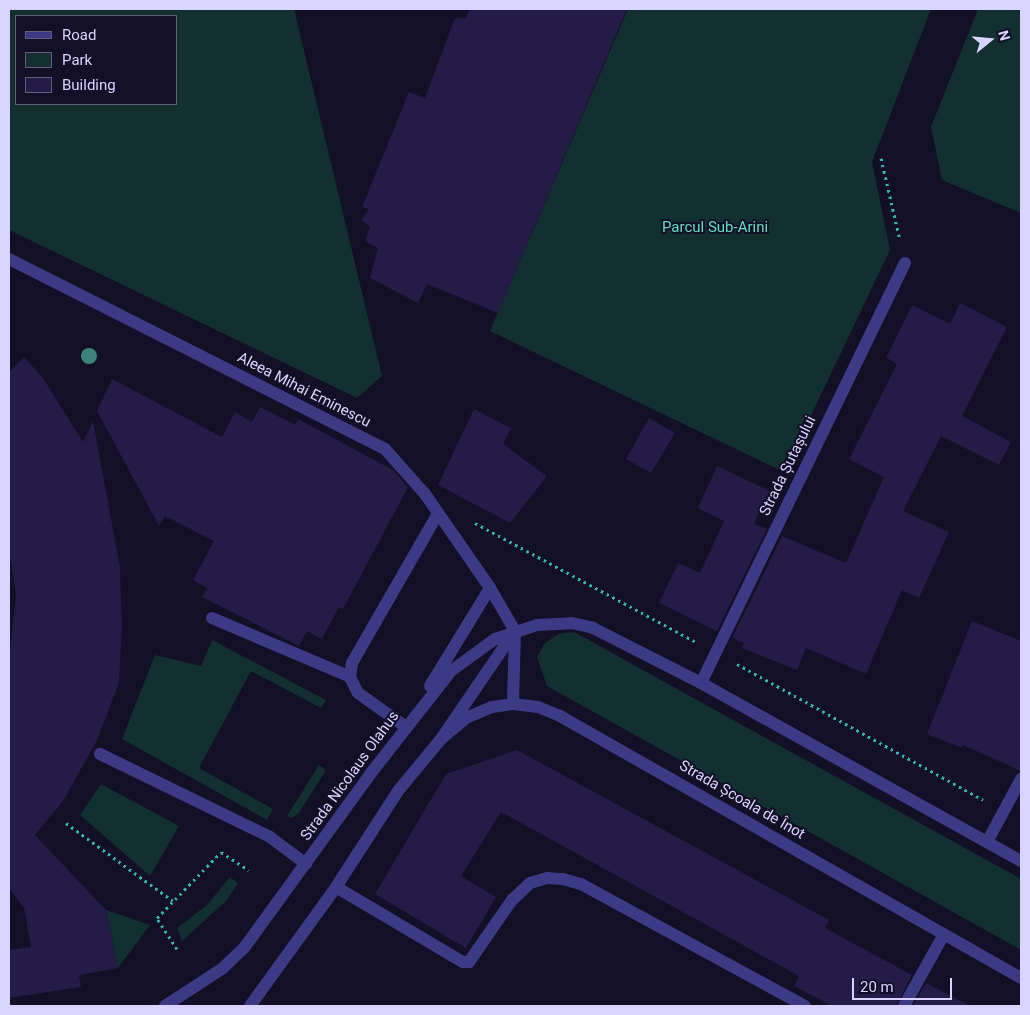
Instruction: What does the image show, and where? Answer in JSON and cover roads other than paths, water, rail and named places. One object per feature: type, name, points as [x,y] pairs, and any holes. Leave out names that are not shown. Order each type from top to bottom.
[{"type":"street","name":"Aleea Mihai Eminescu","points":[[9,259],[385,449],[425,494],[437,515],[490,588],[515,631]]},
{"type":"street","name":"Strada Șutașului","points":[[701,683],[905,263]]},
{"type":"street","points":[[437,515],[352,663],[350,677],[358,693],[406,727],[490,588]]},
{"type":"street","points":[[212,618],[350,677]]},
{"type":"street","name":"Strada Nicolaus Olahus","points":[[165,1006],[223,968],[244,948],[406,727],[451,671],[475,651],[515,631],[556,622],[594,628],[701,683]]},
{"type":"street","points":[[513,704],[515,631]]},
{"type":"street","points":[[250,1006],[336,887],[398,791],[441,739],[515,631]]},
{"type":"street","points":[[701,683],[1021,861]]},
{"type":"street","name":"Strada Școala de Înot","points":[[441,739],[466,718],[492,707],[513,704],[538,707],[560,716],[1021,978]]},
{"type":"street","points":[[100,754],[270,837],[306,864]]},
{"type":"street","points":[[987,842],[1021,780]]},
{"type":"street","points":[[336,887],[463,962],[469,962],[512,900],[530,883],[547,878],[563,879],[581,884],[804,1006]]},
{"type":"street","points":[[904,1006],[944,934]]},
{"type":"park label","name":"Parcul Sub-Arini","points":[[715,228]]}]
